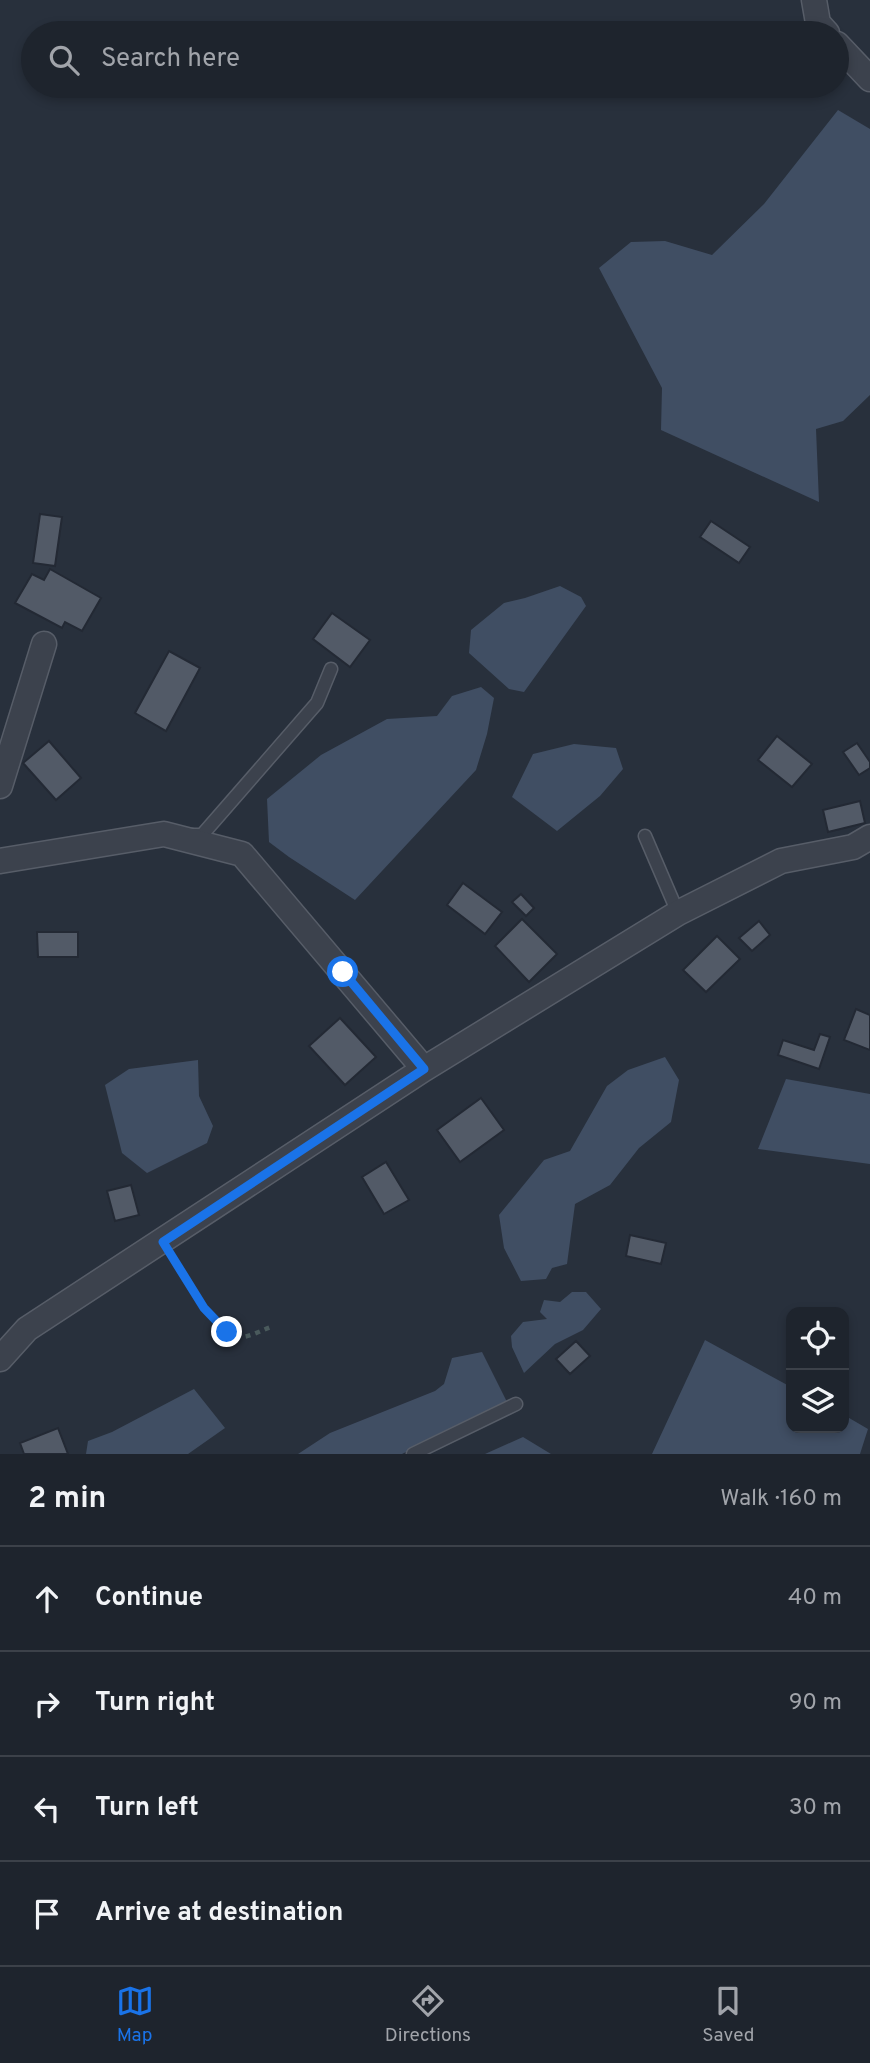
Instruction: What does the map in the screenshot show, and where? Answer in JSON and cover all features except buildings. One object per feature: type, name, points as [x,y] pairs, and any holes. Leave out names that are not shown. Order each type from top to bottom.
[{"type":"street","points":[[814,0],[818,21]]},
{"type":"street","points":[[849,57],[870,79]]},
{"type":"street","points":[[0,786],[44,644]]},
{"type":"street","points":[[0,861],[164,834],[242,853],[424,1069]]},
{"type":"street","points":[[0,1359],[27,1329],[424,1069],[678,913],[781,861],[853,847],[870,836]]},
{"type":"lane","points":[[164,834],[202,835],[317,703],[331,668]]},
{"type":"lane","points":[[645,836],[678,913]]},
{"type":"lane","points":[[413,1454],[516,1404]]},
{"type":"path","points":[[163,1242],[204,1308],[227,1332],[241,1338],[271,1327]]},
{"type":"water","points":[[838,110],[870,129],[870,395],[843,421],[816,429],[819,502],[661,430],[662,388],[599,268],[631,242],[665,241],[712,255],[764,204]]},
{"type":"water","points":[[560,586],[581,597],[586,606],[524,692],[509,689],[469,653],[471,630],[504,603]]},
{"type":"water","points":[[481,687],[494,698],[476,770],[355,900],[269,842],[267,799],[321,755],[387,719],[437,716],[452,696]]},
{"type":"water","points":[[574,744],[616,748],[623,769],[600,796],[557,831],[512,797],[533,754]]},
{"type":"water","points":[[665,1057],[679,1080],[671,1122],[639,1148],[610,1185],[575,1204],[567,1264],[552,1268],[546,1279],[521,1281],[504,1248],[499,1215],[544,1160],[570,1151],[607,1086],[628,1070]]},
{"type":"water","points":[[198,1060],[199,1096],[213,1126],[207,1143],[147,1173],[122,1153],[105,1085],[129,1069]]},
{"type":"water","points":[[786,1079],[870,1094],[870,1164],[758,1149]]},
{"type":"water","points":[[572,1292],[586,1292],[601,1309],[583,1330],[555,1344],[524,1373],[512,1347],[511,1336],[523,1322],[547,1319],[540,1312],[544,1300],[560,1302]]},
{"type":"water","points":[[705,1340],[786,1384],[786,1433],[849,1433],[849,1418],[868,1429],[860,1454],[652,1454]]},
{"type":"water","points":[[482,1352],[507,1402],[402,1454],[298,1454],[330,1433],[435,1391],[444,1384],[452,1358]]},
{"type":"water","points":[[194,1389],[225,1428],[188,1454],[86,1454],[88,1441],[112,1432]]},
{"type":"water","points":[[523,1437],[551,1454],[485,1454]]},
{"type":"route","points":[[227,1332],[204,1308],[163,1242],[424,1069],[343,972]]}]
